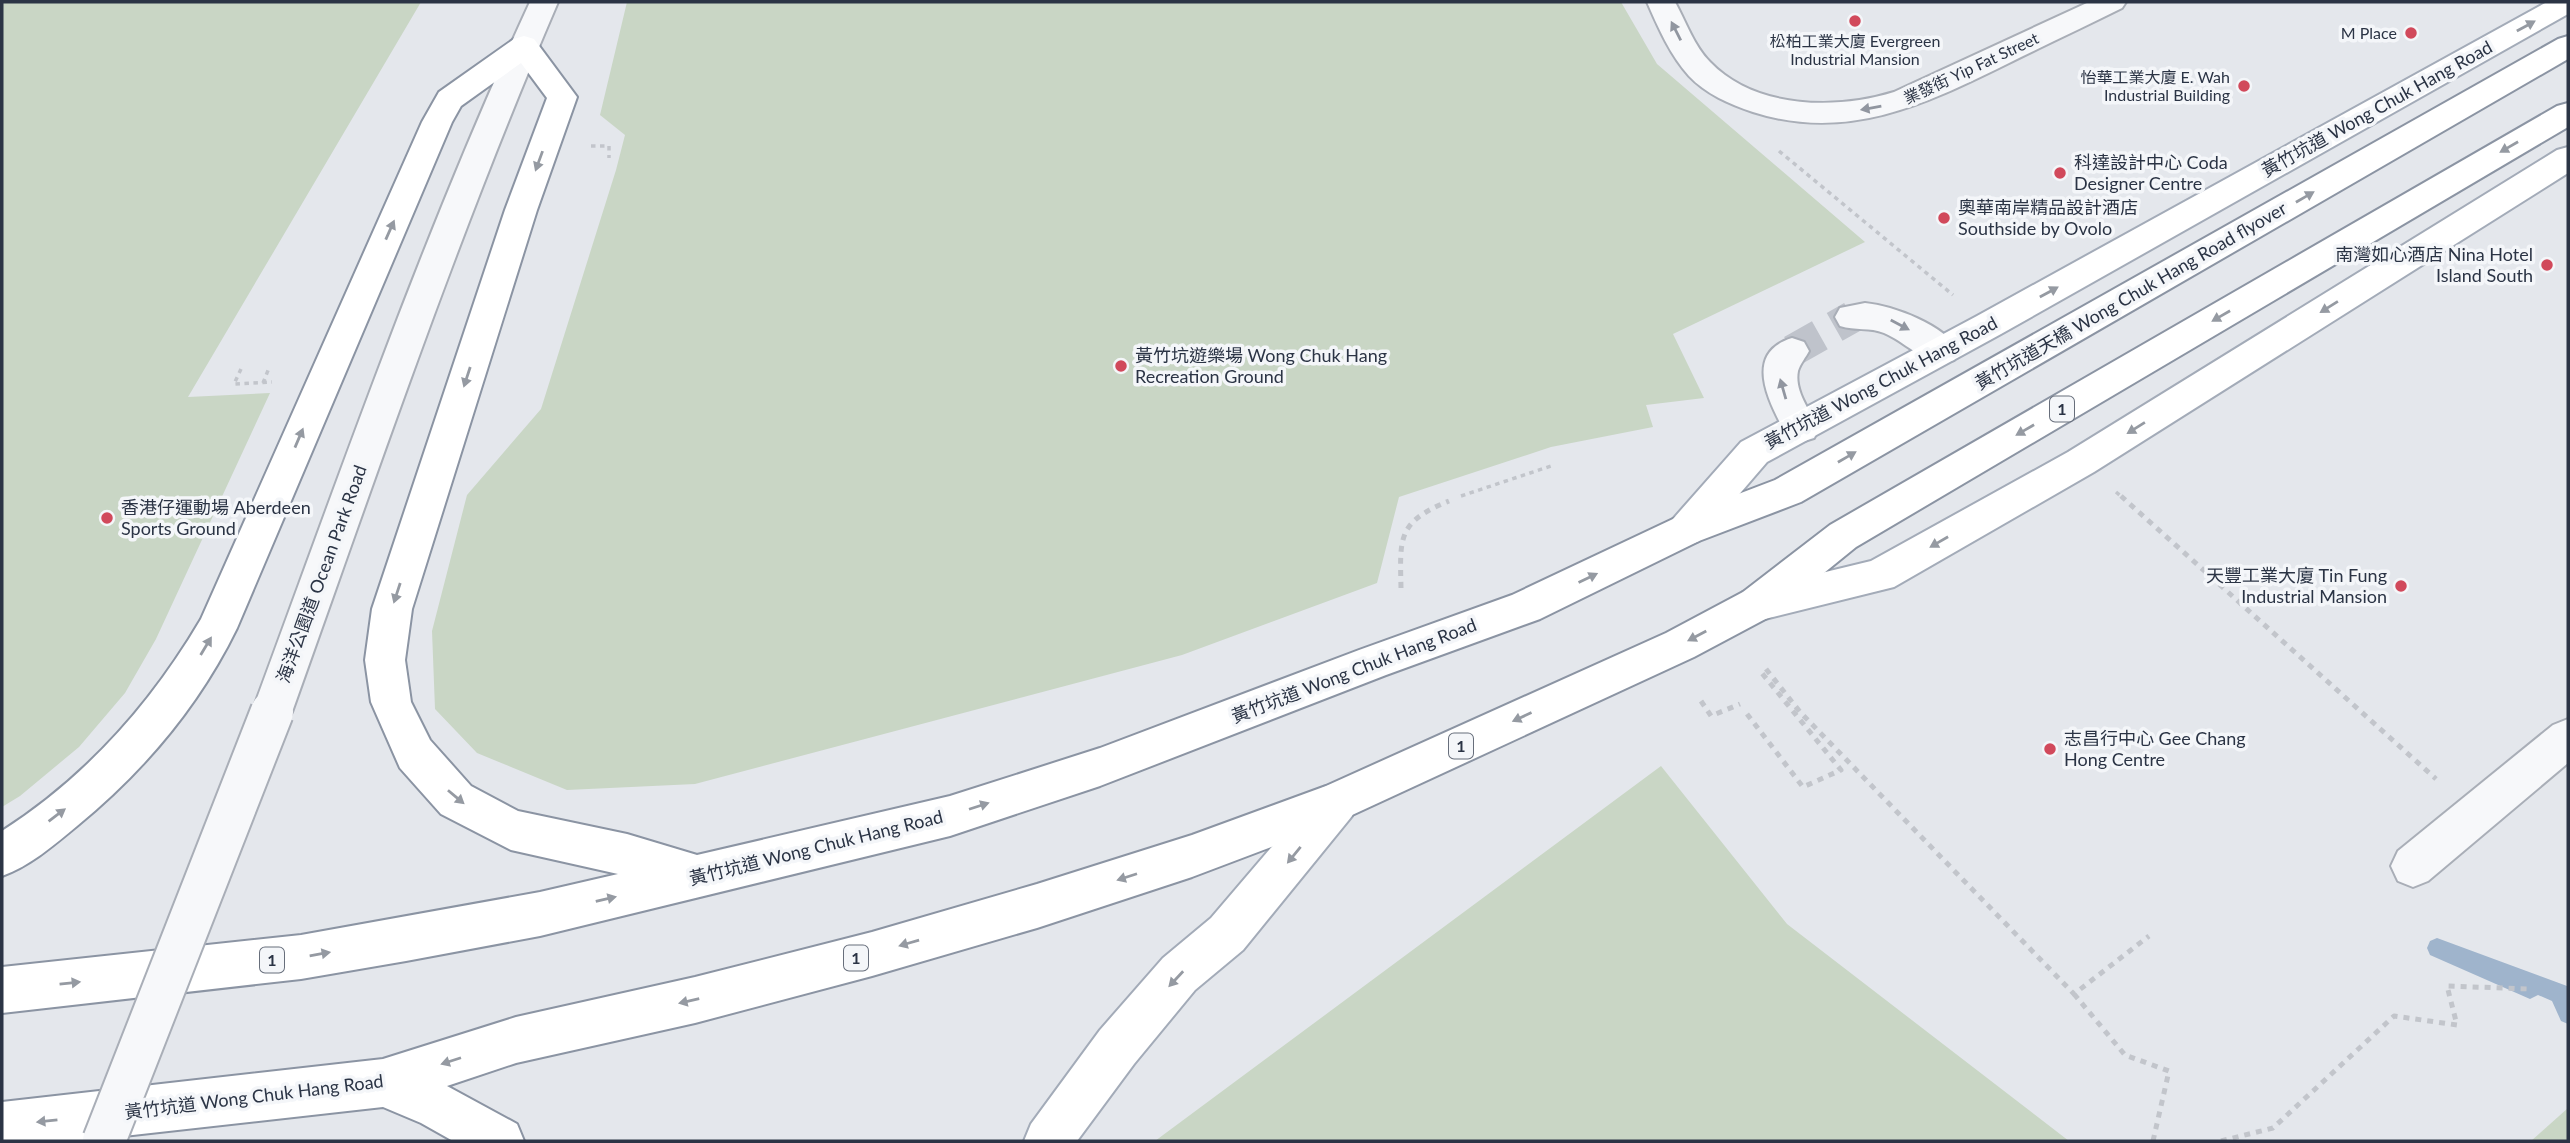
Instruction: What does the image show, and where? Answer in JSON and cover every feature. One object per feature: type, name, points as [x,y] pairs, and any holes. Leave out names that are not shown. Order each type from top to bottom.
[{"type":"main road","name":"黃竹坑道 Wong Chuk Hang Road","points":[[2,990],[300,957],[540,914],[950,816],[1100,767],[1373,662],[1526,607],[1686,530],[1754,452],[1942,351],[2568,2]]},
{"type":"main road","points":[[2,855],[76,800],[136,743],[183,685],[217,628],[437,122],[450,99],[538,14],[562,97],[517,223],[392,609],[385,660],[391,702],[415,754],[456,800],[511,831],[627,855],[699,877]]},
{"type":"main road","name":"黃竹坑道天橋 Wong Chuk Hang Road flyover","points":[[1686,530],[1788,491],[2568,46]]},
{"type":"main road","name":"1","points":[[1757,604],[1843,536],[2568,113]]},
{"type":"main road","name":"黃竹坑道 Wong Chuk Hang Road","points":[[2,1126],[383,1083],[516,1040],[695,1000],[872,954],[1037,906],[1192,856],[1338,802],[1680,645],[1757,604],[1880,575],[2081,462],[2568,158]]},
{"type":"main road","points":[[1048,1141],[1117,1047],[1172,983],[1227,934],[1338,802]]},
{"type":"main road","points":[[383,1083],[438,1106],[500,1141]]},
{"type":"street","name":"業發街 Yip Fat Street","points":[[1661,2],[1690,57],[1703,73],[1722,87],[1746,99],[1804,111],[1864,110],[1916,96],[2068,10],[2112,2]]},
{"type":"street","name":"海洋公園道 Ocean Park Road","points":[[104,1141],[272,712],[425,290],[538,14]]},
{"type":"street","points":[[1852,317],[1876,315],[1889,319],[1942,351]]},
{"type":"street","points":[[1792,351],[1781,365],[1780,382],[1801,428]]},
{"type":"street","points":[[2413,866],[2568,738]]},
{"type":"path","points":[[1770,144],[1989,325]]},
{"type":"path","points":[[263,383],[270,368]]},
{"type":"path","points":[[1461,496],[1551,467]]},
{"type":"path","points":[[1401,588],[1399,551],[1408,527],[1427,509],[1449,501]]},
{"type":"path","points":[[2127,502],[2436,779]]},
{"type":"path","points":[[1747,714],[1803,788],[1841,770],[1780,695],[1764,670],[1810,722],[2074,994],[2125,1055],[2169,1071],[2153,1141]]},
{"type":"path","points":[[1700,701],[1711,716],[1740,704]]},
{"type":"path","points":[[2074,994],[2149,936]]},
{"type":"path","points":[[2221,1141],[2273,1128],[2394,1016],[2457,1025],[2447,986],[2530,989]]},
{"type":"green space","name":"香港仔運動場 Aberdeen Sports Ground","points":[[2,2],[421,2],[188,397],[270,393],[156,639],[125,693],[79,747],[20,796],[2,807]]},
{"type":"green space","name":"黃竹坑遊樂場 Wong Chuk Hang Recreation Ground","points":[[627,2],[1621,2],[1657,64],[1865,242],[1673,334],[1704,398],[1646,405],[1653,427],[1551,447],[1399,497],[1377,583],[1182,655],[695,784],[567,790],[477,753],[435,709],[432,631],[467,495],[541,409],[616,170],[625,135],[600,115]]},
{"type":"green space","points":[[1661,766],[1787,924],[2069,1141],[1155,1141]]},
{"type":"green space","points":[[2568,1108],[2568,1141],[2531,1141]]},
{"type":"waterway","points":[[2530,989],[2437,948],[2560,993],[2568,1014]]},
{"type":"tunnel","points":[[1792,351],[1852,317]]},
{"type":"place","name":"松柏工業大廈 Evergreen Industrial Mansion","points":[[1855,21]]},
{"type":"place","name":"M Place","points":[[2411,33]]},
{"type":"place","name":"怡華工業大廈 E. Wah Industrial Building","points":[[2244,86]]},
{"type":"place","name":"科達設計中心 Coda Designer Centre","points":[[2060,173]]},
{"type":"place","name":"奧華南岸精品設計酒店 Southside by Ovolo","points":[[1944,218]]},
{"type":"place","name":"南灣如心酒店 Nina Hotel Island South","points":[[2547,265]]},
{"type":"place","name":"黃竹坑遊樂場 Wong Chuk Hang Recreation Ground","points":[[1121,366]]},
{"type":"place","name":"香港仔運動場 Aberdeen Sports Ground","points":[[107,518]]},
{"type":"place","name":"天豐工業大廈 Tin Fung Industrial Mansion","points":[[2401,586]]},
{"type":"place","name":"志昌行中心 Gee Chang Hong Centre","points":[[2050,749]]}]
